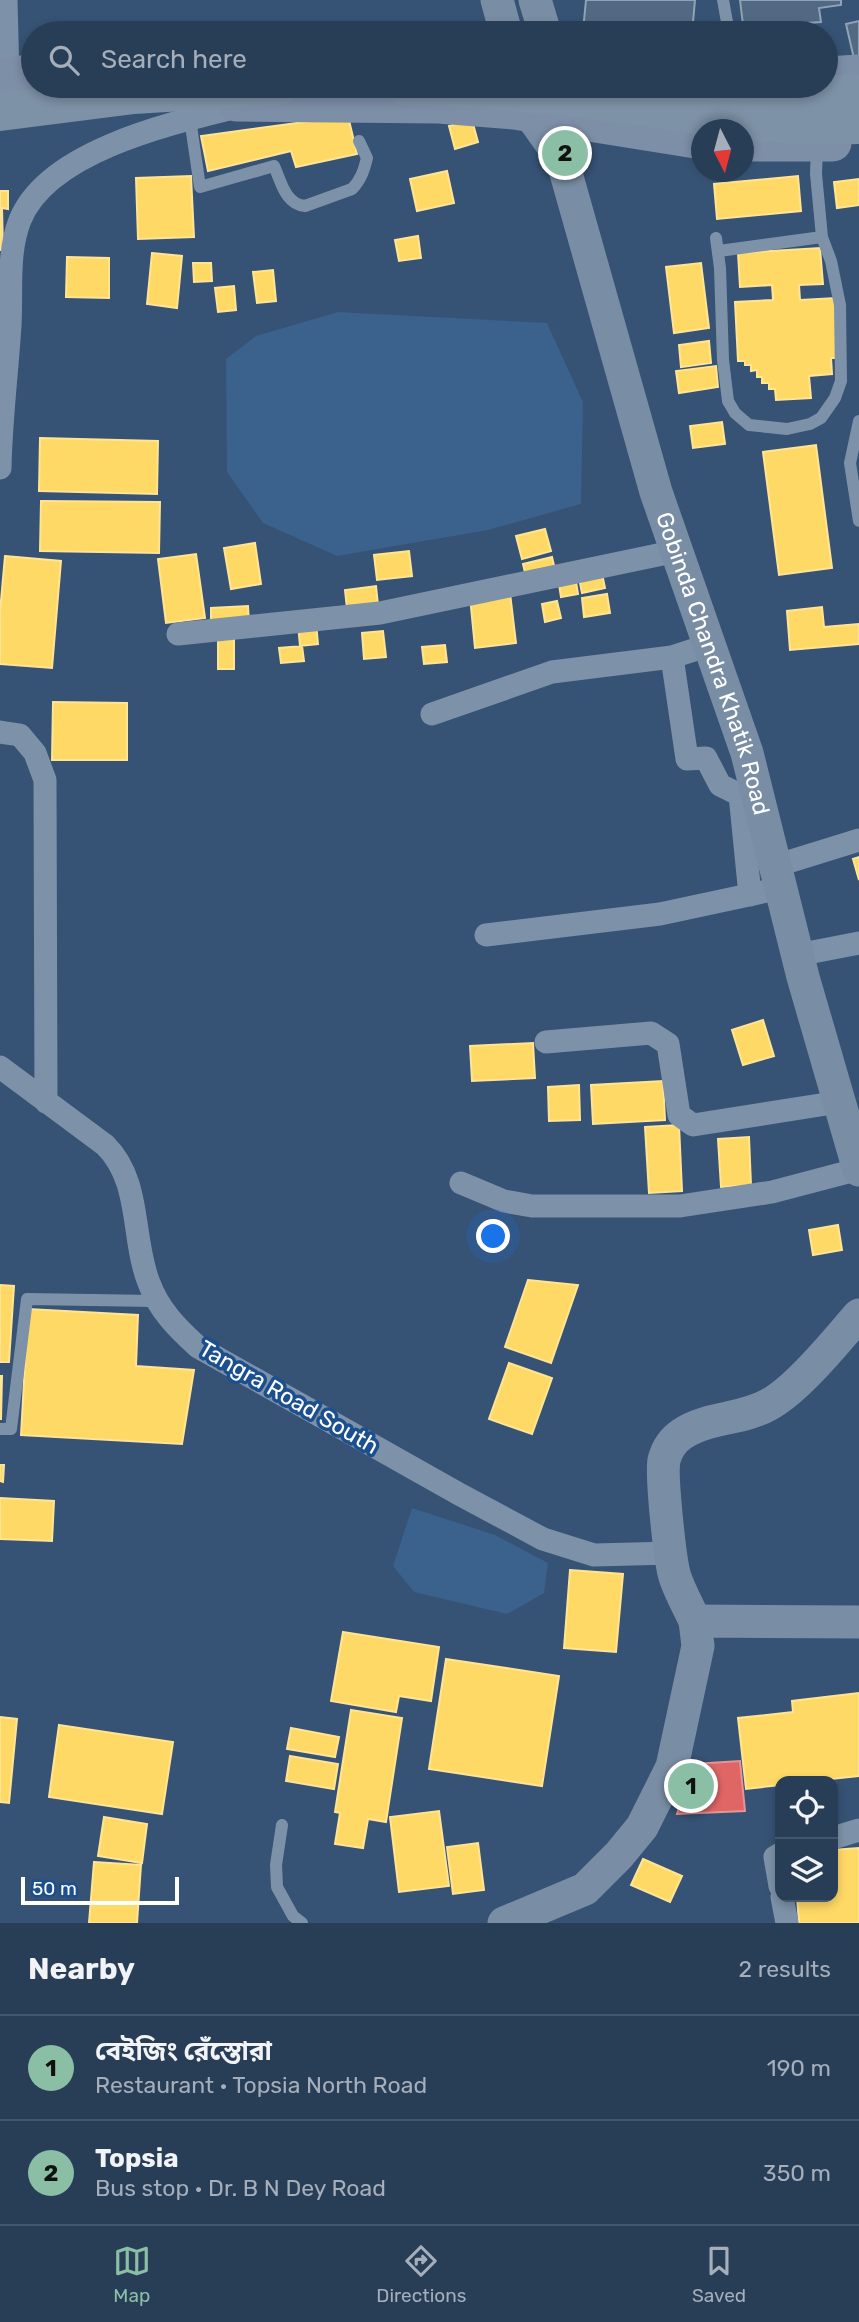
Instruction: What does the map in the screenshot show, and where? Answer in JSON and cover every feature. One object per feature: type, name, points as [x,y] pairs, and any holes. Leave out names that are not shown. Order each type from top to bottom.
[{"type":"highway","points":[[838,94],[859,94]]},
{"type":"highway","points":[[568,98],[696,117],[783,125],[859,125]]},
{"type":"main road","points":[[497,0],[503,21]]},
{"type":"main road","points":[[535,0],[541,21]]},
{"type":"main road","points":[[838,74],[859,73]]},
{"type":"main road","points":[[0,125],[78,111],[216,98]]},
{"type":"main road","points":[[317,98],[439,105],[526,100],[571,120],[691,139]]},
{"type":"main road","points":[[562,159],[571,120],[565,98]]},
{"type":"main road","points":[[526,100],[562,159]]},
{"type":"main road","points":[[754,143],[859,143]]},
{"type":"main road","name":"Gobinda Chandra Khatik Road","points":[[562,159],[656,492],[747,753],[769,883],[797,955],[858,1161]]},
{"type":"main road","points":[[504,1923],[585,1889],[642,1827],[672,1767],[698,1646],[695,1621],[674,1575],[664,1478],[664,1461],[668,1447],[680,1435],[699,1425],[739,1417],[767,1406],[784,1395],[859,1315]]},
{"type":"main road","points":[[695,1621],[859,1622]]},
{"type":"street","points":[[6,0],[12,85]]},
{"type":"street","points":[[0,468],[15,241],[21,218],[43,186],[72,163],[117,143],[255,98]]},
{"type":"street","points":[[178,634],[380,613],[677,551]]},
{"type":"street","points":[[432,714],[552,672],[672,657],[709,645]]},
{"type":"street","points":[[672,657],[687,759],[706,758],[720,785],[740,795],[769,883]]},
{"type":"street","points":[[0,732],[20,735],[35,753],[45,780],[46,1102]]},
{"type":"street","points":[[486,936],[660,914],[769,883],[859,840]]},
{"type":"street","points":[[797,955],[859,943]]},
{"type":"street","points":[[546,1042],[650,1032],[668,1044],[679,1115],[693,1125],[839,1102]]},
{"type":"street","name":"Tangra Road South","points":[[0,1067],[105,1145],[117,1157],[126,1175],[148,1281],[156,1301],[170,1322],[198,1347],[447,1488],[543,1539],[594,1555],[672,1553]]},
{"type":"street","points":[[461,1183],[504,1201],[532,1206],[680,1206],[772,1192],[858,1161]]},
{"type":"street","points":[[838,1836],[859,1830]]},
{"type":"street","points":[[783,1902],[787,1923]]},
{"type":"lane","points":[[723,0],[727,21]]},
{"type":"lane","points":[[190,118],[200,187],[274,166],[290,201],[305,206],[352,190],[356,186],[368,158],[359,141]]},
{"type":"lane","points":[[817,143],[816,174],[822,237],[831,261],[840,305],[841,381],[835,398],[821,418],[787,429],[749,425],[735,413],[728,401],[723,360],[718,245],[822,237]]},
{"type":"lane","points":[[859,421],[850,463],[859,521]]},
{"type":"lane","points":[[0,1429],[12,1429],[27,1299],[156,1301]]},
{"type":"lane","points":[[282,1825],[276,1865],[277,1887],[293,1916],[302,1923]]},
{"type":"water","points":[[338,312],[547,323],[583,402],[581,504],[488,530],[337,556],[263,523],[227,472],[226,359],[256,336]]},
{"type":"water","points":[[412,1508],[495,1535],[548,1563],[544,1593],[507,1614],[414,1592],[393,1566]]},
{"type":"building: Homes","points":[[348,116],[357,154],[296,167],[291,151],[208,171],[201,136]]},
{"type":"building: Homes","points":[[472,120],[478,142],[455,149],[449,126]]},
{"type":"building: Homes","points":[[447,171],[454,203],[417,211],[410,179]]},
{"type":"building: Homes","points":[[191,176],[194,237],[138,239],[136,178]]},
{"type":"building: Homes","points":[[798,176],[801,211],[717,219],[714,184]]},
{"type":"building: Homes","points":[[859,179],[859,205],[837,208],[834,182]]},
{"type":"building: Homes","points":[[0,191],[8,191],[8,209],[2,208],[3,250],[0,250]]},
{"type":"building: Homes","points":[[418,236],[421,258],[399,261],[395,240]]},
{"type":"building: Homes","points":[[820,248],[823,284],[799,285],[800,300],[836,298],[839,358],[831,358],[832,374],[809,376],[811,398],[776,400],[775,389],[769,389],[769,383],[762,383],[762,377],[757,377],[757,370],[751,371],[751,365],[738,361],[735,302],[773,300],[772,285],[740,287],[738,253]]},
{"type":"building: Homes","points":[[152,253],[182,256],[177,308],[147,304]]},
{"type":"building: Homes","points":[[67,257],[109,258],[109,298],[66,297]]},
{"type":"building: Homes","points":[[193,263],[211,263],[212,281],[194,282]]},
{"type":"building: Homes","points":[[701,263],[709,328],[674,333],[666,267]]},
{"type":"building: Homes","points":[[273,270],[276,301],[257,303],[253,272]]},
{"type":"building: Homes","points":[[234,286],[236,310],[218,312],[215,288]]},
{"type":"building: Homes","points":[[709,341],[711,363],[681,367],[679,345]]},
{"type":"building: Homes","points":[[716,366],[718,387],[679,393],[676,371]]},
{"type":"building: Homes","points":[[722,422],[725,444],[693,448],[690,426]]},
{"type":"building: Homes","points":[[40,438],[158,441],[157,494],[39,491]]},
{"type":"building: Homes","points":[[816,445],[832,568],[779,575],[763,452]]},
{"type":"building: Homes","points":[[41,501],[160,502],[159,553],[40,551]]},
{"type":"building: Homes","points":[[545,529],[551,551],[522,559],[516,536]]},
{"type":"building: Homes","points":[[255,543],[261,584],[231,589],[224,548]]},
{"type":"building: Homes","points":[[409,551],[412,576],[377,580],[374,555]]},
{"type":"building: Homes","points":[[196,554],[205,618],[166,623],[158,559]]},
{"type":"building: Homes","points":[[5,556],[61,561],[52,668],[0,664],[0,612]]},
{"type":"building: Homes","points":[[552,557],[556,574],[527,581],[523,564]]},
{"type":"building: Homes","points":[[601,569],[605,588],[582,593],[578,573]]},
{"type":"building: Homes","points":[[575,576],[578,594],[561,597],[558,578]]},
{"type":"building: Homes","points":[[376,586],[378,605],[347,609],[345,590]]},
{"type":"building: Homes","points":[[510,593],[516,643],[475,648],[470,597]]},
{"type":"building: Homes","points":[[607,594],[610,613],[584,617],[582,598]]},
{"type":"building: Homes","points":[[557,601],[561,618],[545,622],[542,604]]},
{"type":"building: Homes","points":[[248,606],[249,624],[211,625],[211,608]]},
{"type":"building: Homes","points":[[822,607],[824,627],[859,624],[859,644],[790,650],[787,611]]},
{"type":"building: Homes","points":[[316,623],[318,644],[300,646],[298,624]]},
{"type":"building: Homes","points":[[383,631],[386,657],[364,659],[362,633]]},
{"type":"building: Homes","points":[[218,634],[234,634],[234,669],[218,669]]},
{"type":"building: Homes","points":[[445,645],[447,662],[424,664],[422,647]]},
{"type":"building: Homes","points":[[302,646],[304,661],[281,663],[279,648]]},
{"type":"building: Homes","points":[[53,702],[127,703],[127,760],[52,760]]},
{"type":"building: Homes","points":[[859,857],[859,880],[853,859]]},
{"type":"building: Homes","points":[[763,1020],[774,1056],[743,1065],[732,1030]]},
{"type":"building: Homes","points":[[533,1043],[535,1078],[472,1081],[470,1046]]},
{"type":"building: Homes","points":[[663,1081],[665,1120],[593,1124],[591,1085]]},
{"type":"building: Homes","points":[[579,1085],[580,1120],[549,1121],[548,1087]]},
{"type":"building: Homes","points":[[679,1125],[682,1191],[649,1193],[645,1127]]},
{"type":"building: Homes","points":[[749,1137],[751,1185],[721,1187],[718,1139]]},
{"type":"building: Homes","points":[[838,1225],[842,1250],[813,1255],[809,1230]]},
{"type":"building: Homes","points":[[528,1280],[578,1285],[551,1363],[505,1347]]},
{"type":"building: Homes","points":[[0,1285],[14,1286],[9,1362],[0,1362]]},
{"type":"building: Homes","points":[[28,1309],[138,1315],[136,1366],[194,1370],[182,1444],[21,1435]]},
{"type":"building: Homes","points":[[509,1363],[552,1378],[532,1434],[489,1419]]},
{"type":"building: Homes","points":[[2,1376],[1,1419],[0,1419]]},
{"type":"building: Homes","points":[[0,1465],[4,1465],[3,1482],[0,1481]]},
{"type":"building: Homes","points":[[0,1498],[54,1501],[52,1541],[0,1539]]},
{"type":"building: Homes","points":[[570,1570],[623,1574],[616,1652],[564,1648]]},
{"type":"building: Homes","points":[[343,1632],[439,1647],[431,1701],[399,1696],[396,1712],[331,1701]]},
{"type":"building: Homes","points":[[446,1659],[559,1676],[542,1786],[429,1769]]},
{"type":"building: Homes","points":[[859,1693],[859,1776],[838,1778],[838,1776],[775,1776],[775,1786],[746,1789],[738,1718],[793,1712],[792,1701]]},
{"type":"building: Homes","points":[[351,1710],[402,1718],[386,1822],[368,1819],[363,1848],[335,1844],[340,1813],[335,1812]]},
{"type":"building: Homes","points":[[0,1717],[17,1719],[9,1803],[0,1802]]},
{"type":"building: Homes","points":[[59,1725],[173,1742],[162,1814],[49,1797]]},
{"type":"building: Homes","points":[[291,1728],[339,1737],[335,1757],[287,1749]]},
{"type":"building: Homes","points":[[290,1756],[338,1764],[334,1789],[286,1781]]},
{"type":"building: Homes","points":[[439,1811],[449,1886],[399,1892],[390,1817]]},
{"type":"building: Homes","points":[[104,1817],[147,1824],[142,1863],[98,1856]]},
{"type":"building: Homes","points":[[478,1843],[484,1890],[453,1894],[447,1847]]},
{"type":"building: Homes","points":[[859,1848],[859,1923],[799,1923],[797,1902],[838,1902],[838,1850]]},
{"type":"building: Homes","points":[[643,1859],[682,1876],[670,1902],[631,1885]]},
{"type":"building: Homes","points":[[94,1862],[141,1865],[137,1923],[89,1923]]},
{"type":"building: Shops","points":[[740,1761],[745,1811],[677,1814],[693,1764]]},
{"type":"building: Other","points":[[586,0],[695,0],[693,21],[584,21]]},
{"type":"building: Other","points":[[740,0],[841,0],[841,5],[819,8],[821,21],[743,21]]},
{"type":"building: Other","points":[[859,21],[859,63],[855,63],[846,24]]},
{"type":"place","name":"Topsia","points":[[565,153]]},
{"type":"place","name":"বেইজিং রেঁস্তোরা","points":[[691,1786]]}]
